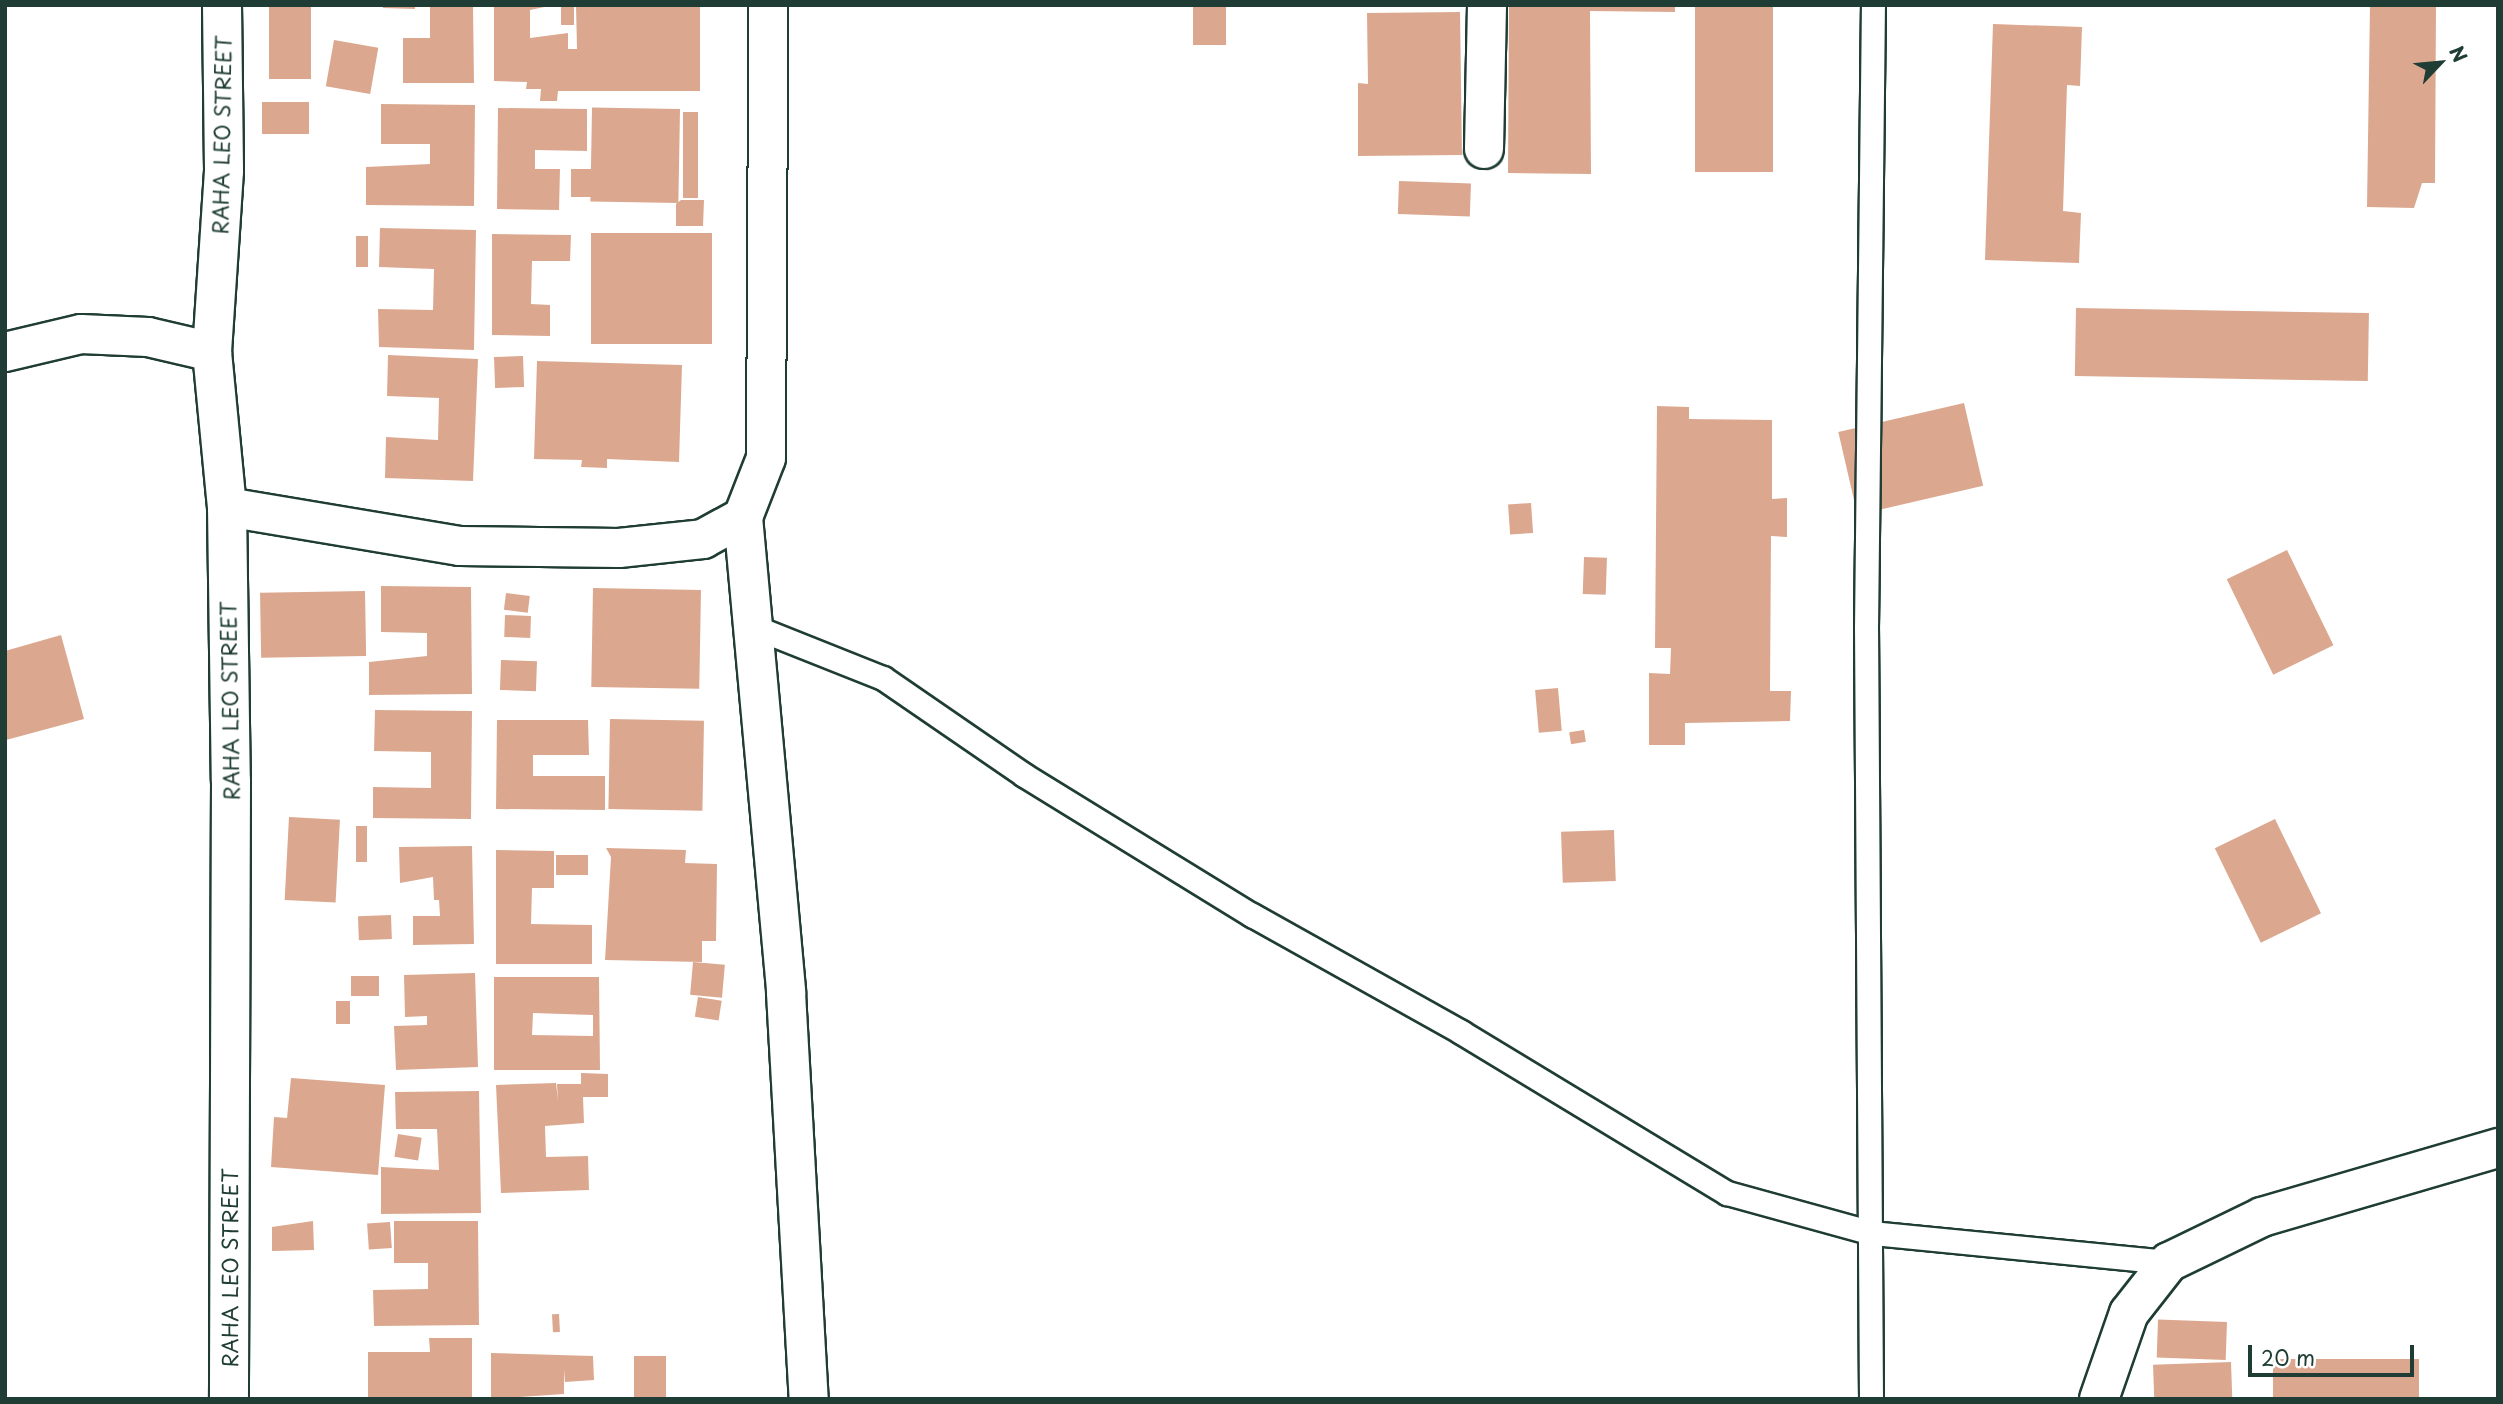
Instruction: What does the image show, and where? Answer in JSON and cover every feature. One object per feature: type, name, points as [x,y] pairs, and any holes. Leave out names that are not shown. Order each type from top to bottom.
[{"type":"street","name":"RAHA LEO STREET","points":[[222,5],[224,171],[212,352],[227,507],[229,1399]]},
{"type":"street","points":[[768,5],[766,458],[743,517],[786,993],[809,1399]]},
{"type":"street","points":[[1484,149],[1487,5]]},
{"type":"street","points":[[5,352],[81,334],[148,337],[212,352]]},
{"type":"street","points":[[227,507],[460,547],[619,548],[703,538],[743,517]]},
{"type":"street","points":[[2099,1399],[2129,1313],[2169,1262],[2262,1217],[2498,1148]]},
{"type":"lane","points":[[1871,1399],[1866,615],[1872,5]]},
{"type":"lane","points":[[752,626],[883,678],[1024,775],[1252,915],[1461,1032],[1727,1194],[1872,1233],[2169,1262]]},
{"type":"building","points":[[269,5],[311,5],[311,79],[269,79]]},
{"type":"building","points":[[383,5],[415,5],[415,9],[383,8]]},
{"type":"building","points":[[430,5],[473,5],[474,83],[403,83],[403,38],[430,38]]},
{"type":"building","points":[[494,5],[554,5],[530,10],[530,38],[568,33],[568,49],[577,49],[576,5],[700,5],[700,91],[558,91],[557,101],[540,101],[541,89],[526,89],[527,82],[494,81]]},
{"type":"building","points":[[561,5],[574,5],[574,25],[561,25]]},
{"type":"building","points":[[1193,5],[1226,5],[1226,45],[1193,45]]},
{"type":"building","points":[[1509,5],[1675,5],[1675,12],[1590,11],[1591,174],[1508,173]]},
{"type":"building","points":[[1695,5],[1773,5],[1773,172],[1695,172]]},
{"type":"building","points":[[2370,5],[2436,5],[2435,183],[2422,183],[2414,208],[2367,207]]},
{"type":"building","points":[[1460,12],[1462,155],[1358,156],[1358,83],[1368,84],[1367,13]]},
{"type":"building","points":[[1993,24],[2082,27],[2080,86],[2067,85],[2063,211],[2081,213],[2079,263],[1985,260]]},
{"type":"building","points":[[334,40],[378,48],[370,94],[326,86]]},
{"type":"building","points":[[262,102],[309,102],[309,134],[262,134]]},
{"type":"building","points":[[381,104],[475,105],[474,206],[366,205],[366,167],[430,164],[430,144],[381,144]]},
{"type":"building","points":[[592,107],[680,109],[678,203],[590,201]]},
{"type":"building","points":[[498,108],[587,109],[587,151],[535,150],[535,169],[560,169],[559,210],[497,209]]},
{"type":"building","points":[[683,112],[698,112],[698,198],[683,198]]},
{"type":"building","points":[[571,169],[592,169],[592,197],[571,197]]},
{"type":"building","points":[[1399,181],[1471,184],[1470,216],[1398,214]]},
{"type":"building","points":[[681,200],[704,200],[703,226],[676,226],[676,204]]},
{"type":"building","points":[[380,228],[476,230],[474,350],[379,347],[378,309],[433,310],[434,269],[379,267]]},
{"type":"building","points":[[591,233],[712,233],[712,344],[591,344]]},
{"type":"building","points":[[492,234],[571,235],[570,261],[532,261],[531,304],[550,305],[550,336],[492,335]]},
{"type":"building","points":[[356,236],[368,236],[368,267],[356,267]]},
{"type":"building","points":[[2076,308],[2369,313],[2368,381],[2075,376]]},
{"type":"building","points":[[388,355],[478,359],[473,481],[385,478],[386,437],[438,440],[439,398],[387,396]]},
{"type":"building","points":[[523,356],[524,387],[495,388],[494,357]]},
{"type":"building","points":[[537,361],[682,365],[679,462],[607,459],[607,468],[581,467],[582,460],[534,459]]},
{"type":"building","points":[[1964,403],[1983,486],[1857,515],[1838,432]]},
{"type":"building","points":[[1657,406],[1689,407],[1689,419],[1772,420],[1772,499],[1787,498],[1787,537],[1771,536],[1770,691],[1791,691],[1790,721],[1685,723],[1685,745],[1649,745],[1649,673],[1670,674],[1671,648],[1655,648]]},
{"type":"building","points":[[1531,503],[1533,533],[1510,535],[1508,505]]},
{"type":"building","points":[[2287,550],[2333,645],[2273,675],[2227,579]]},
{"type":"building","points":[[1584,557],[1607,558],[1606,595],[1583,594]]},
{"type":"building","points":[[381,586],[471,587],[472,694],[369,695],[369,662],[427,656],[427,633],[381,632]]},
{"type":"building","points":[[593,588],[701,590],[699,689],[591,687]]},
{"type":"building","points":[[365,591],[366,656],[261,658],[260,593]]},
{"type":"building","points":[[506,593],[530,596],[528,613],[504,610]]},
{"type":"building","points":[[505,615],[531,616],[530,638],[504,637]]},
{"type":"building","points":[[61,635],[84,719],[6,740],[5,651]]},
{"type":"building","points":[[501,660],[537,661],[536,691],[500,690]]},
{"type":"building","points":[[1558,688],[1562,731],[1539,733],[1535,690]]},
{"type":"building","points":[[375,710],[472,711],[471,819],[373,818],[373,787],[431,788],[431,752],[374,751]]},
{"type":"building","points":[[610,719],[704,721],[702,811],[608,809]]},
{"type":"building","points":[[497,720],[588,720],[589,755],[533,755],[533,776],[605,776],[605,810],[496,809]]},
{"type":"building","points":[[1584,730],[1586,742],[1571,744],[1569,732]]},
{"type":"building","points":[[289,817],[340,820],[336,903],[285,900]]},
{"type":"building","points":[[2275,819],[2321,913],[2261,943],[2215,848]]},
{"type":"building","points":[[356,826],[367,826],[367,862],[356,862]]},
{"type":"building","points":[[1614,830],[1616,881],[1563,883],[1561,832]]},
{"type":"building","points":[[472,846],[474,944],[413,945],[413,916],[440,916],[439,900],[434,900],[433,877],[400,883],[399,847]]},
{"type":"building","points":[[606,848],[686,850],[685,863],[717,864],[716,941],[702,941],[702,962],[605,960],[611,857]]},
{"type":"building","points":[[496,850],[554,851],[554,888],[532,888],[531,924],[592,925],[592,964],[496,964]]},
{"type":"building","points":[[556,855],[588,855],[588,875],[556,875]]},
{"type":"building","points":[[391,915],[392,939],[359,940],[358,916]]},
{"type":"building","points":[[693,962],[725,965],[722,998],[690,995]]},
{"type":"building","points":[[475,973],[478,1067],[396,1070],[394,1026],[427,1025],[427,1016],[405,1017],[404,975]]},
{"type":"building","points":[[351,976],[379,976],[379,996],[351,996]]},
{"type":"building","points":[[494,977],[599,977],[600,1070],[494,1070]],"holes":[[[533,1013],[593,1015],[593,1036],[532,1035]]]},
{"type":"building","points":[[698,997],[722,1001],[719,1021],[695,1017]]},
{"type":"building","points":[[336,1001],[350,1001],[350,1024],[336,1024]]},
{"type":"building","points":[[581,1073],[608,1074],[608,1097],[583,1097],[584,1123],[545,1126],[546,1157],[588,1156],[589,1190],[501,1193],[496,1085],[556,1083],[558,1101],[557,1084],[581,1084]]},
{"type":"building","points":[[291,1078],[385,1085],[378,1175],[271,1167],[274,1117],[287,1118]]},
{"type":"building","points":[[479,1091],[481,1213],[381,1214],[381,1167],[439,1170],[437,1129],[396,1129],[395,1092]]},
{"type":"building","points":[[398,1134],[422,1138],[418,1160],[394,1157]]},
{"type":"building","points":[[313,1221],[314,1250],[272,1251],[272,1227]]},
{"type":"building","points":[[394,1221],[478,1221],[479,1325],[374,1326],[373,1290],[428,1289],[428,1263],[394,1263]]},
{"type":"building","points":[[390,1222],[392,1248],[369,1250],[367,1224]]},
{"type":"building","points":[[552,1314],[559,1314],[560,1332],[553,1332]]},
{"type":"building","points":[[2158,1320],[2227,1322],[2226,1360],[2157,1358]]},
{"type":"building","points":[[429,1338],[472,1338],[472,1399],[368,1399],[368,1352],[430,1352]]},
{"type":"building","points":[[491,1353],[593,1356],[594,1380],[565,1382],[564,1370],[564,1394],[491,1399]]},
{"type":"building","points":[[634,1356],[666,1356],[666,1397],[634,1397]]},
{"type":"building","points":[[2273,1359],[2419,1359],[2419,1399],[2273,1399]]},
{"type":"building","points":[[2231,1362],[2232,1399],[2154,1399],[2153,1365]]}]
